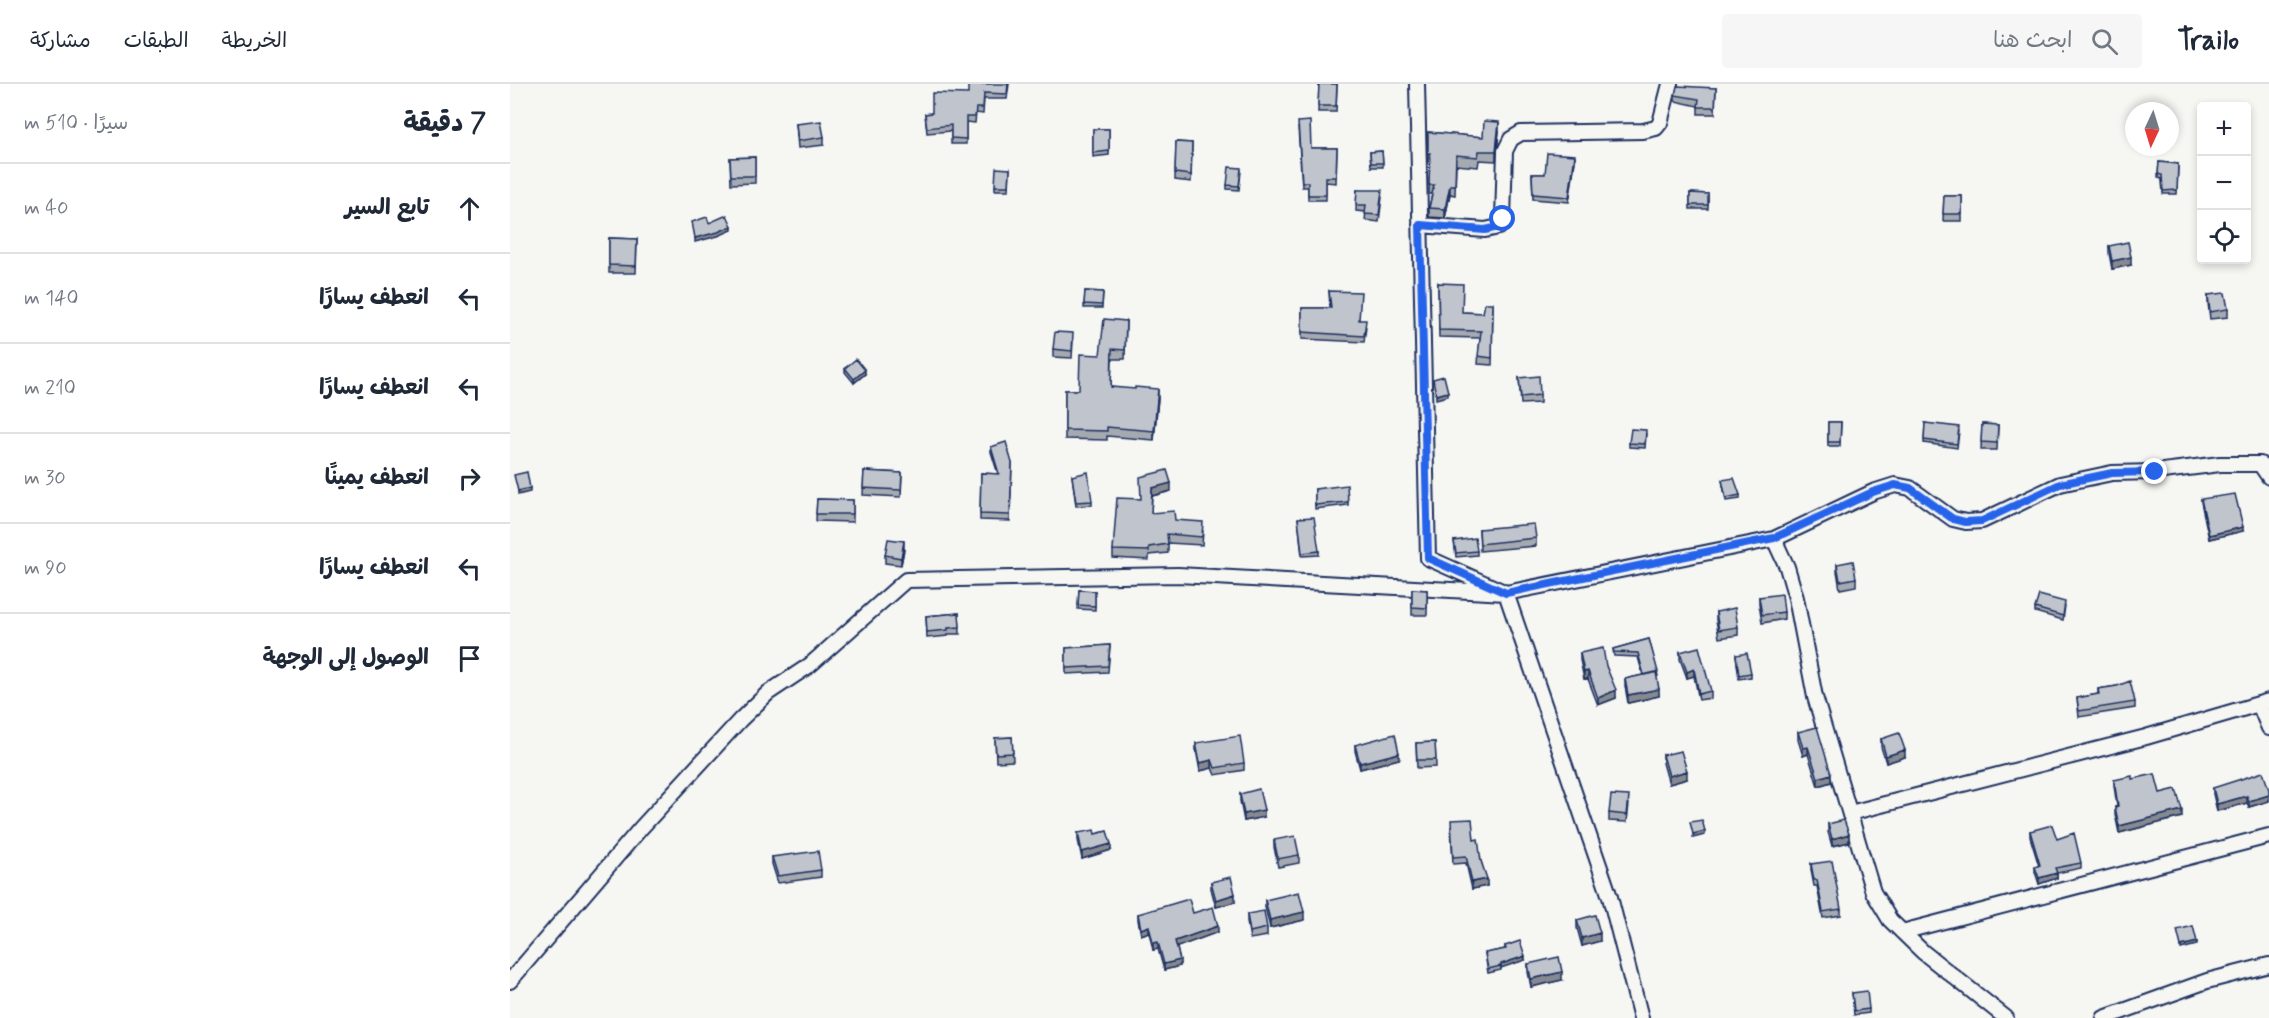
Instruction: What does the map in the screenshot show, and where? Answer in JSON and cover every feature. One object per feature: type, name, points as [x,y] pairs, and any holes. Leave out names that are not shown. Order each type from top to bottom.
[{"type":"street","points":[[1417,84],[1428,558],[1506,593],[1610,897],[1641,1018]]},
{"type":"street","points":[[1420,225],[1485,230],[1499,227],[1503,219],[1505,151],[1511,139],[1521,134],[1643,131],[1656,128],[1660,123],[1670,84]]},
{"type":"street","points":[[510,981],[640,829],[740,720],[768,693],[810,665],[906,580],[1178,575],[1506,593],[1774,538],[1873,492],[1895,485],[1910,488],[1953,519],[1965,522],[1982,521],[2060,484],[2112,473],[2155,472],[2220,464],[2260,464],[2269,477]]},
{"type":"street","points":[[1774,538],[1787,567],[1796,598],[1815,697],[1873,892],[1890,920],[1923,952],[2006,1018]]},
{"type":"street","points":[[1850,813],[2146,737],[2264,702],[2269,728]]},
{"type":"street","points":[[1902,932],[2269,836]]},
{"type":"street","points":[[2104,1018],[2207,981],[2269,965]]},
{"type":"building","points":[[968,84],[1008,84],[1007,94],[984,93],[983,108],[976,108],[975,117],[966,117],[966,139],[951,138],[951,125],[927,128],[925,114],[932,113],[932,93],[968,94]]},
{"type":"building","points":[[1319,84],[1337,84],[1336,106],[1318,106]]},
{"type":"building","points":[[1677,86],[1716,88],[1715,107],[1698,107],[1699,99],[1675,95]]},
{"type":"building","points":[[821,121],[824,137],[798,141],[796,124]]},
{"type":"building","points":[[1310,121],[1311,148],[1337,148],[1336,177],[1326,177],[1326,195],[1308,195],[1308,182],[1302,182],[1298,122]]},
{"type":"building","points":[[1484,121],[1499,122],[1496,151],[1479,151],[1478,157],[1456,155],[1455,185],[1450,185],[1445,209],[1429,208],[1434,185],[1429,185],[1428,132],[1483,137]]},
{"type":"building","points":[[1093,129],[1109,129],[1109,151],[1093,153]]},
{"type":"building","points":[[1176,142],[1192,143],[1191,175],[1175,173]]},
{"type":"building","points":[[1382,151],[1383,163],[1371,163],[1370,152]]},
{"type":"building","points":[[1547,153],[1575,155],[1569,197],[1533,194],[1532,174],[1545,174]]},
{"type":"building","points":[[755,157],[755,176],[731,176],[730,158]]},
{"type":"building","points":[[2159,162],[2178,164],[2177,190],[2163,191],[2162,175],[2158,174]]},
{"type":"building","points":[[1229,167],[1241,168],[1239,186],[1227,185]]},
{"type":"building","points":[[996,168],[1010,169],[1009,186],[995,186]]},
{"type":"building","points":[[1357,190],[1382,190],[1379,215],[1365,214],[1366,205],[1356,205]]},
{"type":"building","points":[[1690,193],[1708,194],[1708,205],[1690,205]]},
{"type":"building","points":[[1944,196],[1962,196],[1962,214],[1943,214]]},
{"type":"building","points":[[727,215],[732,226],[695,238],[692,222],[707,217],[709,223]]},
{"type":"building","points":[[609,238],[637,239],[636,266],[609,265]]},
{"type":"building","points":[[2128,242],[2131,257],[2112,261],[2109,246]]},
{"type":"building","points":[[1438,283],[1463,284],[1462,312],[1483,313],[1485,303],[1493,303],[1492,358],[1478,356],[1481,331],[1439,330]]},
{"type":"building","points":[[1085,291],[1103,292],[1102,305],[1084,304]]},
{"type":"building","points":[[1329,291],[1361,292],[1359,320],[1366,320],[1364,336],[1302,332],[1302,308],[1331,308]]},
{"type":"building","points":[[2225,293],[2228,309],[2210,312],[2208,295]]},
{"type":"building","points":[[1104,319],[1126,321],[1125,350],[1112,349],[1111,387],[1158,389],[1154,431],[1107,427],[1107,431],[1065,430],[1065,390],[1079,390],[1080,354],[1100,355]]},
{"type":"building","points":[[1055,332],[1073,333],[1072,351],[1053,349]]},
{"type":"building","points":[[856,359],[865,370],[854,379],[845,368]]},
{"type":"building","points":[[1444,376],[1448,392],[1436,395],[1433,379]]},
{"type":"building","points":[[1539,376],[1540,395],[1521,397],[1519,378]]},
{"type":"building","points":[[1828,422],[1841,422],[1840,442],[1828,442]]},
{"type":"building","points":[[1925,423],[1959,427],[1957,444],[1924,440]]},
{"type":"building","points":[[1982,424],[1998,425],[1997,443],[1981,442]]},
{"type":"building","points":[[1631,429],[1646,430],[1645,444],[1629,443]]},
{"type":"building","points":[[1006,442],[1012,463],[1010,515],[980,514],[981,473],[999,474],[991,447]]},
{"type":"building","points":[[1167,470],[1171,483],[1152,488],[1151,513],[1174,511],[1175,520],[1203,522],[1202,537],[1167,534],[1168,544],[1149,547],[1149,551],[1113,550],[1117,498],[1141,499],[1140,477]]},
{"type":"building","points":[[864,471],[902,473],[901,490],[863,488]]},
{"type":"building","points":[[527,472],[530,488],[518,491],[514,475]]},
{"type":"building","points":[[1088,472],[1092,501],[1076,502],[1072,476]]},
{"type":"building","points":[[1734,478],[1740,495],[1726,498],[1722,480]]},
{"type":"building","points":[[1347,485],[1348,502],[1315,505],[1315,489]]},
{"type":"building","points":[[2235,494],[2243,527],[2209,535],[2201,499]]},
{"type":"building","points":[[817,499],[853,500],[853,514],[816,514]]},
{"type":"building","points":[[1314,517],[1319,551],[1302,553],[1298,518]]},
{"type":"building","points":[[1534,524],[1536,538],[1480,544],[1479,529]]},
{"type":"building","points":[[1475,538],[1477,551],[1456,553],[1454,541]]},
{"type":"building","points":[[888,539],[904,541],[901,558],[885,555]]},
{"type":"building","points":[[1853,561],[1856,578],[1840,581],[1837,564]]},
{"type":"building","points":[[1412,589],[1427,590],[1427,608],[1412,607]]},
{"type":"building","points":[[1079,590],[1095,591],[1095,606],[1078,605]]},
{"type":"building","points":[[1782,594],[1784,612],[1762,615],[1759,597]]},
{"type":"building","points":[[2039,595],[2065,602],[2063,616],[2035,608]]},
{"type":"building","points":[[1735,608],[1738,627],[1719,630],[1716,612]]},
{"type":"building","points":[[959,613],[960,627],[927,632],[926,616]]},
{"type":"building","points":[[1649,639],[1658,672],[1644,675],[1638,653],[1614,652],[1613,649]]},
{"type":"building","points":[[1110,645],[1108,666],[1066,668],[1066,648]]},
{"type":"building","points":[[1699,647],[1711,691],[1699,694],[1694,669],[1687,672],[1680,652]]},
{"type":"building","points":[[1603,648],[1606,666],[1616,690],[1598,698],[1588,671],[1584,672],[1580,653]]},
{"type":"building","points":[[1747,653],[1751,673],[1739,675],[1736,655]]},
{"type":"building","points":[[1656,672],[1659,689],[1628,695],[1625,679]]},
{"type":"building","points":[[2130,681],[2135,702],[2079,711],[2077,698],[2099,694],[2098,689]]},
{"type":"building","points":[[1817,727],[1831,774],[1818,778],[1808,747],[1803,748],[1798,732]]},
{"type":"building","points":[[1899,733],[1905,750],[1886,756],[1881,739]]},
{"type":"building","points":[[1395,734],[1399,753],[1360,763],[1355,745]]},
{"type":"building","points":[[1240,736],[1244,763],[1215,768],[1212,760],[1200,763],[1196,743]]},
{"type":"building","points":[[1012,737],[1013,753],[996,754],[995,738]]},
{"type":"building","points":[[1435,742],[1436,760],[1417,760],[1416,743]]},
{"type":"building","points":[[1681,751],[1687,771],[1669,776],[1663,755]]},
{"type":"building","points":[[2263,772],[2269,795],[2249,801],[2247,796],[2217,804],[2213,788]]},
{"type":"building","points":[[2155,774],[2160,793],[2176,789],[2182,810],[2119,826],[2115,807],[2118,806],[2114,780]]},
{"type":"building","points":[[1259,789],[1264,810],[1244,814],[1240,794]]},
{"type":"building","points":[[1611,795],[1629,796],[1627,815],[1609,813]]},
{"type":"building","points":[[1472,819],[1474,840],[1478,839],[1481,861],[1487,879],[1472,882],[1466,856],[1453,857],[1451,820]]},
{"type":"building","points":[[1702,820],[1705,831],[1693,834],[1690,822]]},
{"type":"building","points":[[1844,820],[1849,834],[1832,839],[1828,824]]},
{"type":"building","points":[[2052,825],[2057,839],[2074,833],[2081,863],[2055,868],[2057,873],[2039,878],[2035,867],[2040,865],[2030,831]]},
{"type":"building","points":[[1094,830],[1095,834],[1107,831],[1111,844],[1082,852],[1078,833]]},
{"type":"building","points":[[1295,836],[1299,855],[1278,859],[1274,840]]},
{"type":"building","points":[[818,851],[821,870],[778,876],[772,857]]},
{"type":"building","points":[[1832,861],[1841,909],[1823,912],[1817,880],[1814,880],[1811,864]]},
{"type":"building","points":[[1231,877],[1235,894],[1216,900],[1211,882]]},
{"type":"building","points":[[1299,892],[1304,912],[1270,920],[1265,900]]},
{"type":"building","points":[[1189,899],[1193,913],[1213,907],[1218,926],[1175,941],[1180,960],[1164,964],[1158,942],[1153,943],[1149,926],[1141,929],[1138,914]]},
{"type":"building","points":[[1264,911],[1267,928],[1250,932],[1247,914]]},
{"type":"building","points":[[1595,915],[1600,933],[1582,938],[1577,920]]},
{"type":"building","points":[[2193,926],[2197,942],[2181,946],[2177,930]]},
{"type":"building","points":[[1520,941],[1525,956],[1488,969],[1485,953],[1506,949],[1505,946]]},
{"type":"building","points":[[1559,957],[1562,972],[1531,979],[1528,964]]},
{"type":"building","points":[[1867,991],[1869,1009],[1854,1011],[1852,993]]},
{"type":"route","points":[[1503,219],[1499,227],[1485,230],[1420,225],[1428,558],[1506,593],[1774,538],[1873,492],[1895,485],[1910,488],[1953,519],[1965,522],[1982,521],[2060,484],[2112,473],[2155,472]]}]
